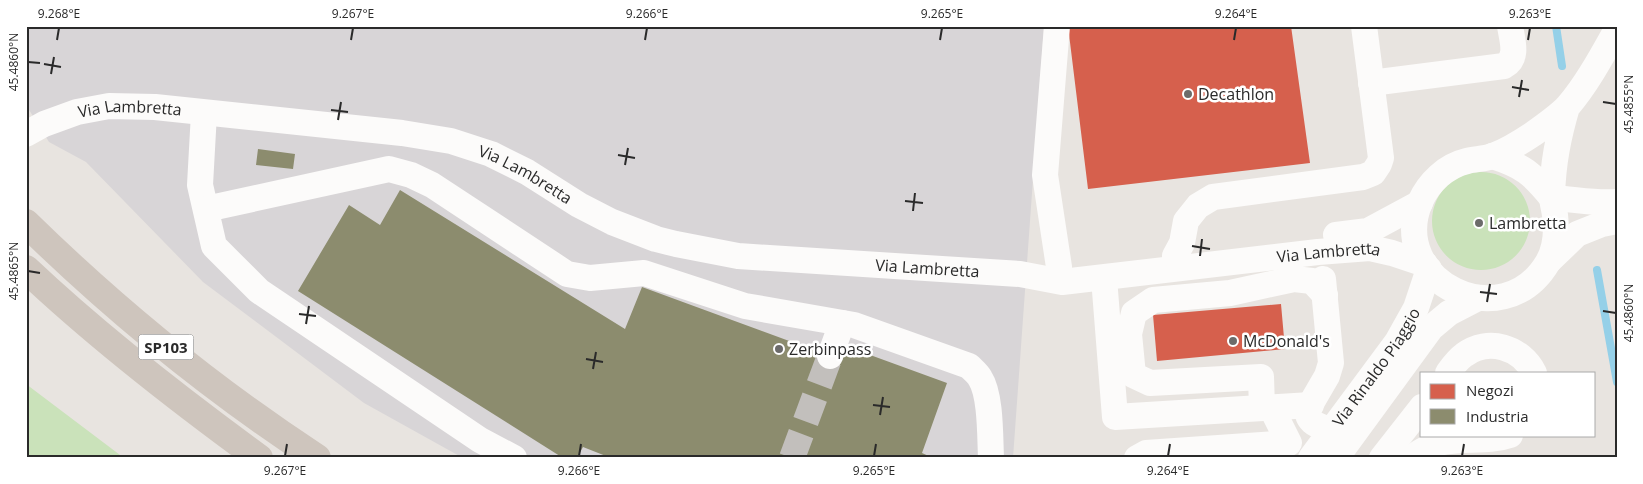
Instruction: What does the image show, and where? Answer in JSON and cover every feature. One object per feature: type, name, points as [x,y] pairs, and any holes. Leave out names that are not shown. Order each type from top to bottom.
[{"type":"highway","name":"SP103","points":[[26,223],[105,296],[167,348],[231,398],[317,458]]},
{"type":"highway","name":"SP103","points":[[26,269],[142,370],[259,458]]},
{"type":"street","points":[[1057,26],[1046,175],[1059,267]]},
{"type":"street","points":[[1175,256],[1182,243],[1186,221],[1198,206],[1212,197],[1363,177],[1377,168],[1381,158],[1364,26]]},
{"type":"street","points":[[1371,83],[1504,66],[1508,64],[1513,56],[1510,26]]},
{"type":"street","name":"Via Rinaldo Piaggio","points":[[1568,107],[1532,135],[1492,156],[1464,161],[1450,168],[1437,177],[1427,189],[1420,203],[1416,218],[1415,234],[1418,250],[1427,267],[1449,288],[1457,293],[1478,298],[1494,298],[1511,294],[1526,286],[1539,275],[1548,261],[1554,246],[1557,229],[1552,198],[1558,137],[1568,107],[1617,29]]},
{"type":"street","name":"Via Lambretta","points":[[27,134],[44,124],[77,112],[108,106],[155,107],[204,120],[402,133],[452,141],[509,162],[579,205],[626,228],[656,239],[738,256],[1020,274],[1062,282],[1318,252],[1370,248],[1392,253],[1427,267]]},
{"type":"street","points":[[204,120],[200,185],[214,246],[259,291],[480,440],[514,458]]},
{"type":"street","points":[[1492,156],[1511,162],[1527,171],[1552,198],[1589,203],[1617,202]]},
{"type":"street","points":[[206,210],[389,169],[410,175],[432,186],[567,274],[590,278],[644,273],[745,306],[854,325],[969,366],[980,378],[986,394],[991,458]]},
{"type":"street","name":"Via Lambretta","points":[[1020,274],[1059,267],[1175,256],[1368,231],[1420,203]]},
{"type":"street","points":[[1548,261],[1577,234],[1602,224],[1617,221]]},
{"type":"street","points":[[1137,458],[1146,453],[1284,450],[1325,447],[1308,414],[1330,369],[1330,340],[1322,262],[1318,252]]},
{"type":"street","name":"Via Rinaldo Piaggio","points":[[1325,447],[1397,342],[1416,308],[1427,267]]},
{"type":"street","points":[[1104,278],[1115,418],[1311,405]]},
{"type":"street","points":[[1284,450],[1267,408],[1261,376],[1150,383],[1133,375],[1128,334],[1134,313],[1153,300],[1230,293],[1294,278],[1312,281],[1325,296]]},
{"type":"street","name":"Via Rinaldo Piaggio","points":[[1325,447],[1431,328],[1449,313],[1478,298]]},
{"type":"street","points":[[830,356],[842,323]]},
{"type":"street","points":[[1449,372],[1467,352],[1492,346],[1508,348],[1517,353],[1529,363],[1534,372]]},
{"type":"street","points":[[1382,458],[1420,410]]},
{"type":"street","points":[[1411,458],[1438,443],[1496,439],[1506,436]]},
{"type":"shaded area","points":[[26,26],[1044,26],[1013,458],[463,458],[364,403],[203,282],[86,162],[49,142],[26,105]]},
{"type":"green space","points":[[1481,172],[1500,176],[1516,186],[1526,202],[1530,221],[1526,240],[1516,256],[1500,266],[1481,270],[1462,266],[1446,256],[1436,240],[1432,221],[1436,202],[1446,186],[1462,176]]},
{"type":"green space","points":[[26,384],[124,458],[26,458]]},
{"type":"building: Negozi","name":"Decathlon","points":[[1068,26],[1291,26],[1310,163],[1088,189]]},
{"type":"building: Negozi","points":[[1281,304],[1285,349],[1157,361],[1153,315]]},
{"type":"building: Industria","points":[[258,149],[295,154],[293,169],[256,165]]},
{"type":"building: Industria","points":[[400,190],[625,329],[642,287],[830,356],[840,344],[947,383],[922,453],[933,458],[611,458],[583,447],[577,458],[563,458],[298,291],[349,205],[380,225]]},
{"type":"waterway","points":[[1556,26],[1562,66]]},
{"type":"waterway","points":[[1597,270],[1617,382]]},
{"type":"tunnel","points":[[792,458],[830,356]]},
{"type":"place","name":"Decathlon","points":[[1188,94]]},
{"type":"place","name":"Lambretta","points":[[1479,223]]},
{"type":"place","name":"McDonald's","points":[[1233,341]]},
{"type":"place","name":"Zerbinpass","points":[[779,349]]}]
